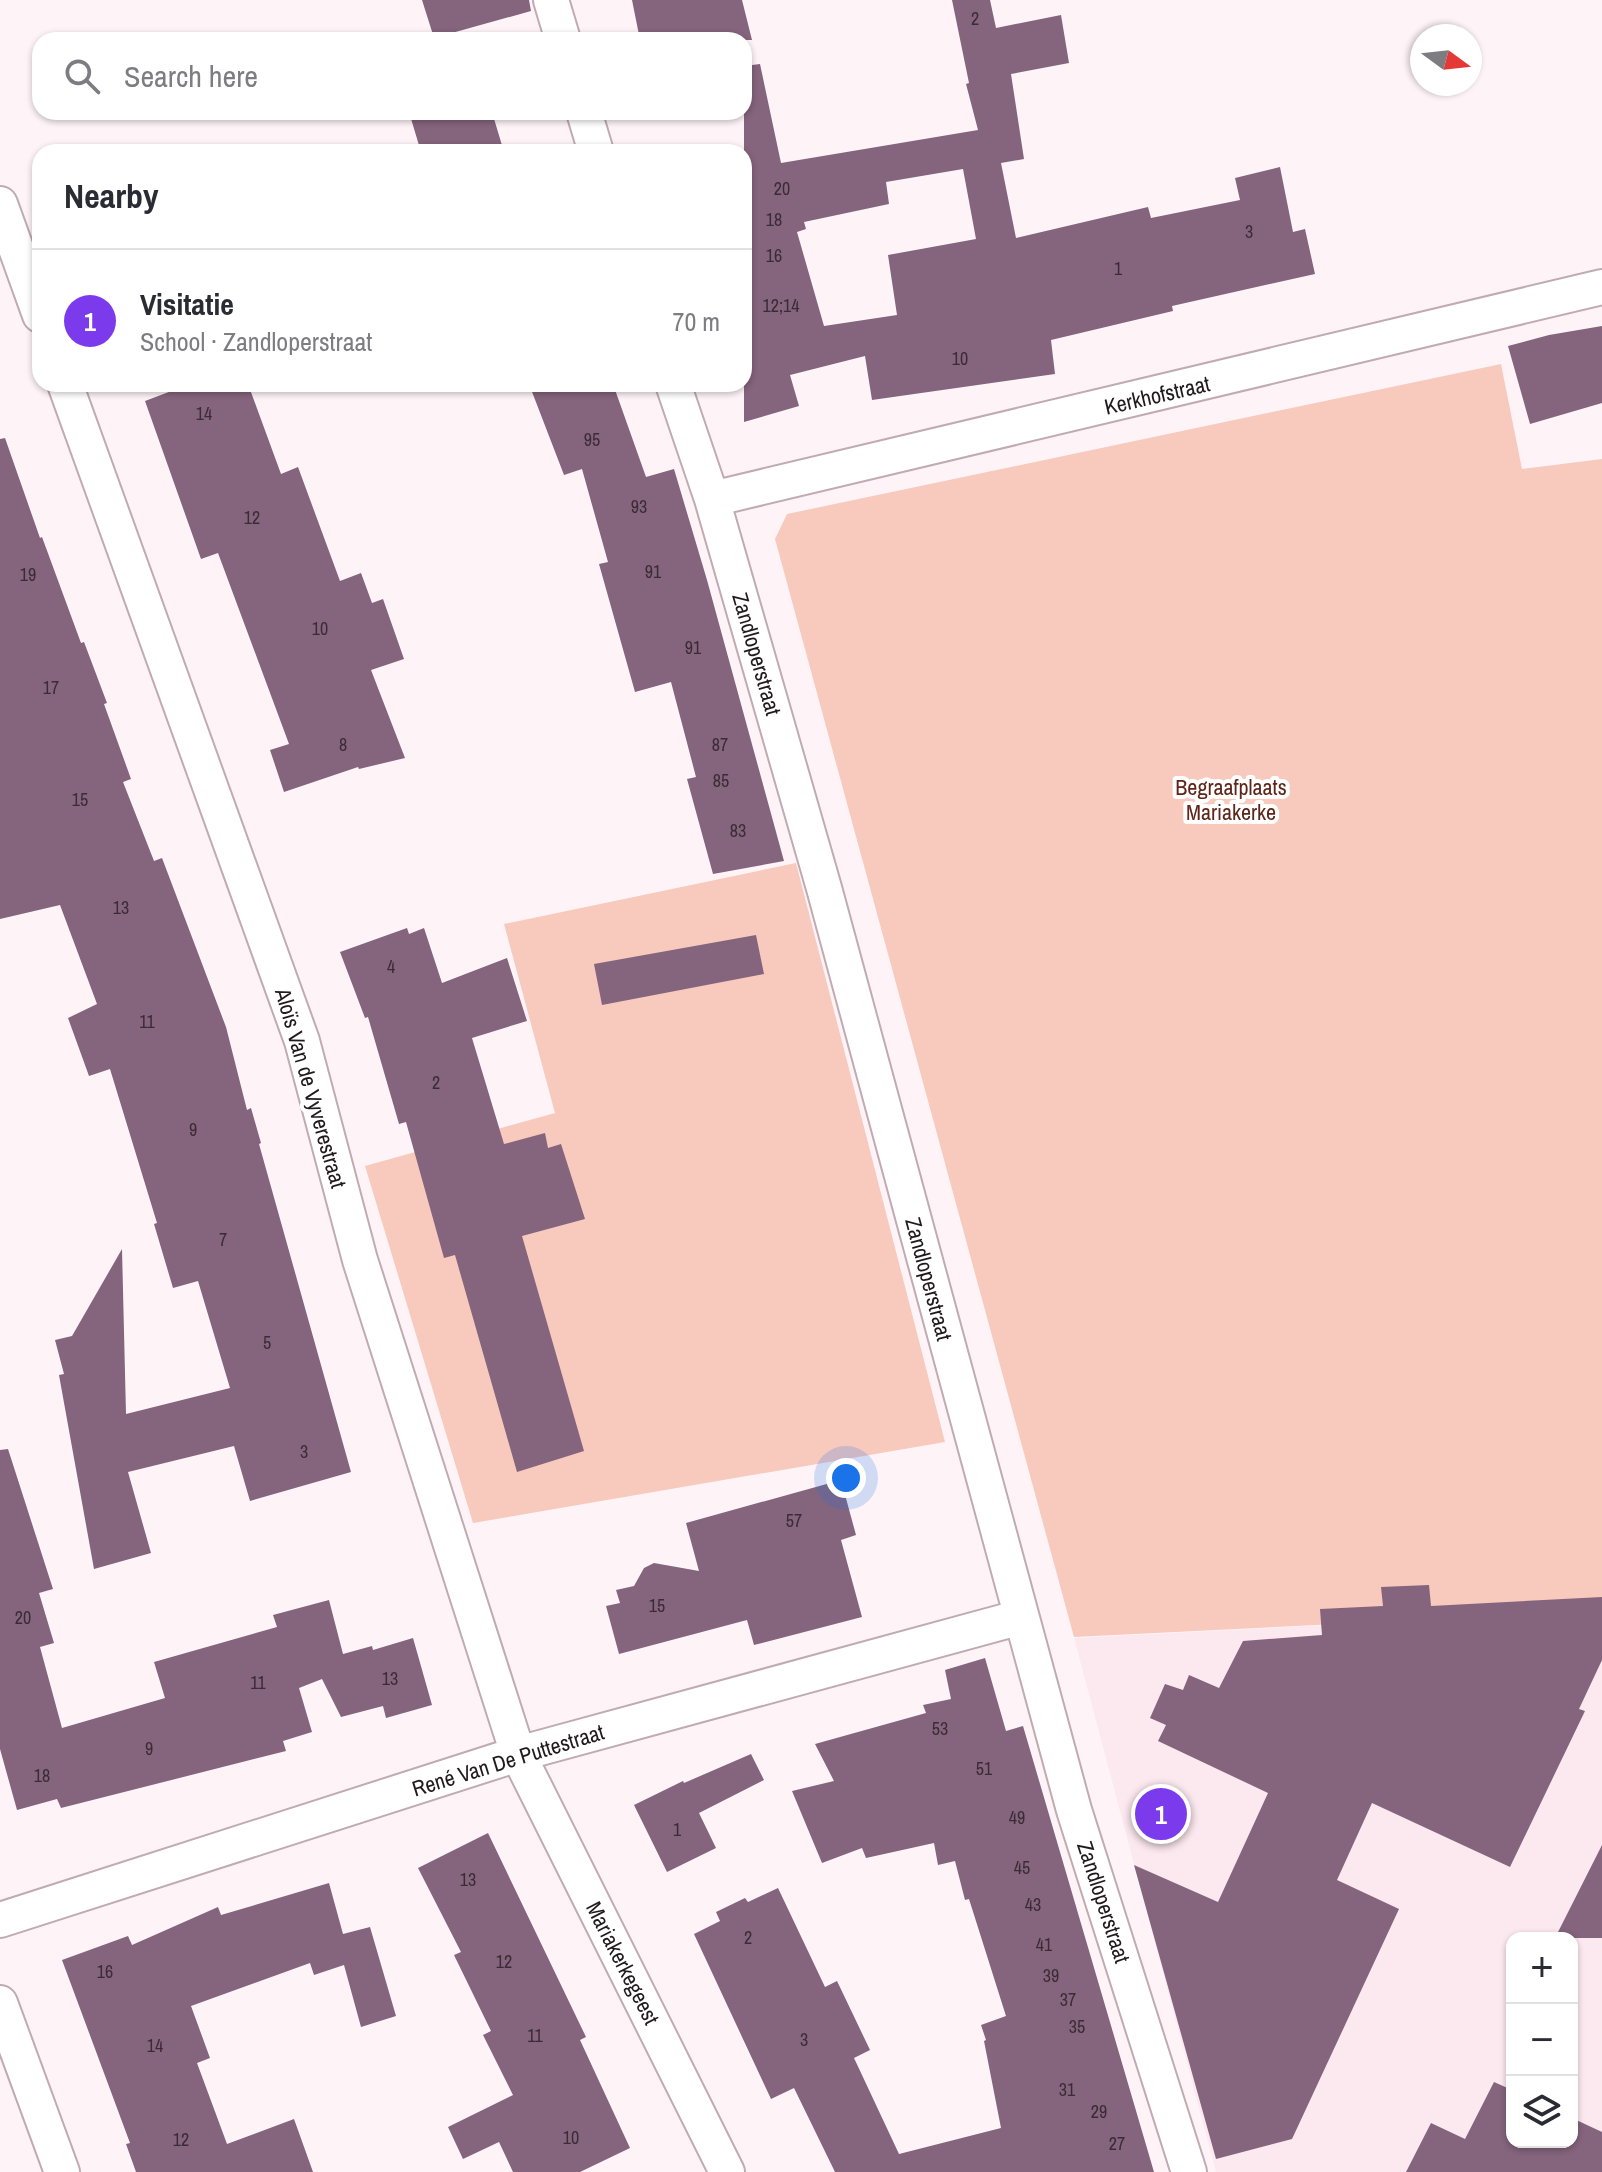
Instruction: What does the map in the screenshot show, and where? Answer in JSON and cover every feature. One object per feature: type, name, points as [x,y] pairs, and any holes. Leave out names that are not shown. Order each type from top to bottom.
[{"type":"street","points":[[551,0],[561,32]]},
{"type":"street","points":[[586,120],[594,144]]},
{"type":"street","points":[[0,204],[32,293]]},
{"type":"street","name":"Kerkhofstraat","points":[[712,499],[1602,287]]},
{"type":"street","name":"Aloïs Van de Vyverestraat","points":[[68,392],[302,1041],[360,1260],[518,1754]]},
{"type":"street","name":"Zandloperstraat","points":[[676,392],[712,499],[824,888],[1074,1810],[1189,2172]]},
{"type":"street","name":"René Van De Puttestraat","points":[[0,1920],[518,1754],[1021,1617]]},
{"type":"street","name":"Mariakerkegeest","points":[[518,1754],[727,2172]]},
{"type":"street","points":[[0,2003],[62,2172]]},
{"type":"shaded area","points":[[1602,1611],[1602,2172],[1216,2172],[1074,1638]]},
{"type":"green space","name":"Begraafplaats Mariakerke","points":[[1501,364],[1522,469],[1602,459],[1602,1611],[1074,1637],[775,539],[787,514]]},
{"type":"green space","points":[[796,863],[945,1442],[473,1523],[365,1166],[555,1113],[504,924]]},
{"type":"building","points":[[422,0],[529,0],[531,11],[456,32],[432,32]]},
{"type":"building","points":[[632,0],[742,0],[750,32],[638,32]]},
{"type":"building","points":[[952,0],[990,0],[996,28],[1061,15],[1069,63],[1011,74],[1024,159],[1001,163],[1016,238],[1148,207],[1151,218],[1240,200],[1235,178],[1280,167],[1293,232],[1305,229],[1315,274],[1172,306],[1173,311],[1051,340],[1055,374],[872,400],[865,356],[790,375],[799,406],[744,422],[744,392],[752,392],[752,144],[744,144],[744,120],[752,120],[752,65],[760,64],[781,163],[978,130],[966,84],[969,83]],"holes":[[[963,169],[976,239],[888,255],[897,315],[824,326],[797,232],[806,229],[804,222],[889,204],[886,182]]]},
{"type":"building","points":[[411,120],[494,120],[502,144],[419,144]]},
{"type":"building","points":[[1602,326],[1602,403],[1530,424],[1508,346]]},
{"type":"building","points":[[169,392],[251,392],[281,474],[298,467],[340,581],[361,573],[372,603],[383,599],[404,659],[371,670],[405,758],[358,767],[284,792],[270,750],[289,744],[218,553],[201,559],[145,401]]},
{"type":"building","points":[[532,392],[616,392],[646,477],[674,469],[784,861],[713,874],[687,779],[696,777],[671,682],[635,692],[599,564],[608,562],[582,469],[564,475]]},
{"type":"building","points":[[5,438],[40,538],[107,703],[104,704],[131,779],[123,782],[154,861],[162,858],[226,1027],[351,1472],[250,1501],[234,1446],[128,1472],[151,1553],[94,1569],[59,1375],[64,1374],[55,1340],[72,1336],[122,1249],[126,1414],[230,1388],[198,1281],[173,1288],[154,1224],[157,1223],[110,1069],[89,1076],[68,1018],[97,1004],[60,905],[0,919],[0,439]]},
{"type":"building","points":[[407,928],[409,934],[424,928],[442,983],[507,958],[527,1021],[472,1038],[504,1144],[545,1133],[548,1148],[561,1144],[585,1219],[522,1236],[584,1451],[517,1472],[455,1255],[444,1258],[406,1122],[399,1124],[368,1017],[365,1018],[340,952]]},
{"type":"building","points":[[756,935],[764,974],[602,1005],[594,964]]},
{"type":"building","points":[[8,1449],[53,1589],[39,1593],[54,1643],[40,1647],[62,1728],[165,1698],[154,1662],[277,1627],[273,1615],[329,1600],[343,1654],[372,1646],[373,1650],[413,1638],[432,1705],[386,1718],[383,1706],[341,1717],[322,1679],[299,1688],[312,1732],[283,1741],[286,1751],[61,1808],[57,1799],[17,1810],[0,1749],[0,1450]]},
{"type":"building","points":[[841,1480],[856,1535],[841,1540],[862,1617],[754,1645],[747,1620],[619,1654],[606,1606],[620,1603],[616,1590],[634,1586],[644,1568],[654,1563],[699,1571],[686,1523]]},
{"type":"building","points":[[1429,1585],[1431,1606],[1602,1597],[1602,1660],[1579,1709],[1585,1711],[1510,1867],[1372,1803],[1337,1880],[1399,1909],[1292,2139],[1216,2159],[1134,1865],[1218,1902],[1268,1793],[1158,1741],[1166,1725],[1150,1718],[1165,1684],[1183,1690],[1189,1675],[1219,1688],[1243,1641],[1322,1635],[1320,1609],[1383,1606],[1381,1587]]},
{"type":"building","points":[[985,1658],[1006,1731],[1023,1726],[1154,2172],[835,2172],[794,2088],[771,2099],[694,1934],[720,1921],[716,1912],[745,1898],[748,1902],[778,1888],[825,1987],[837,1981],[870,2050],[854,2058],[899,2154],[1001,2128],[981,2025],[1006,2016],[969,1899],[965,1900],[955,1861],[938,1865],[934,1843],[866,1858],[862,1848],[822,1863],[792,1791],[834,1781],[815,1744],[926,1713],[923,1705],[951,1699],[945,1670]]},
{"type":"building","points":[[751,1754],[764,1780],[699,1813],[716,1848],[667,1872],[634,1805],[683,1781]]},
{"type":"building","points":[[488,1833],[586,2037],[580,2040],[630,2148],[580,2172],[513,2172],[499,2142],[463,2159],[448,2127],[513,2095],[483,2035],[491,2031],[454,1955],[461,1952],[418,1868]]},
{"type":"building","points":[[1602,1845],[1602,1938],[1578,1938],[1578,1932],[1558,1932]]},
{"type":"building","points":[[329,1883],[343,1934],[370,1927],[396,2016],[361,2027],[344,1965],[314,1975],[310,1963],[191,2006],[210,2058],[197,2063],[227,2144],[294,2119],[313,2172],[136,2172],[126,2144],[130,2143],[62,1960],[128,1936],[132,1945],[218,1907],[221,1915]]},
{"type":"building","points":[[1494,2082],[1506,2087],[1506,2148],[1578,2148],[1578,2121],[1602,2132],[1602,2172],[1406,2172],[1431,2123],[1465,2139]]},
{"type":"place","name":"Visitatie","points":[[1161,1814]]}]
